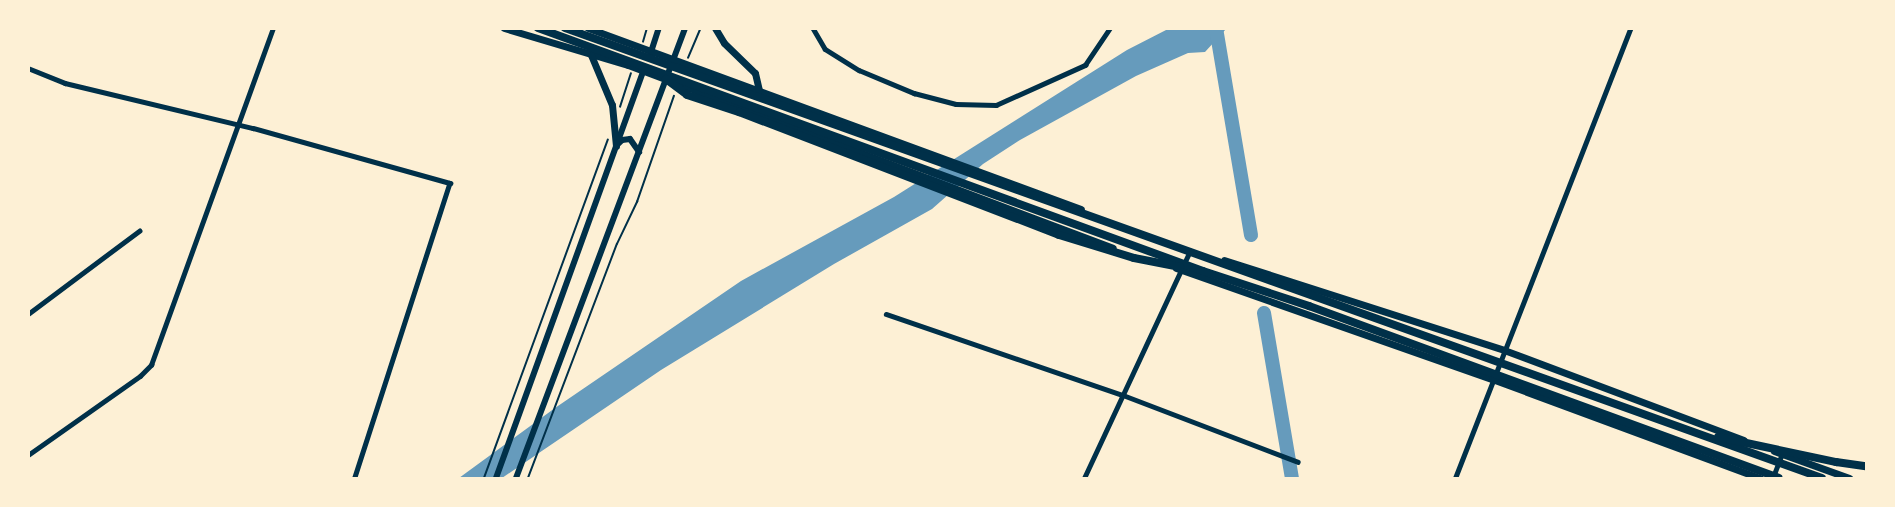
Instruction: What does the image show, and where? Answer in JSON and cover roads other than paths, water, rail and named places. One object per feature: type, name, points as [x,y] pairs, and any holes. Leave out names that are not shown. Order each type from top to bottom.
[{"type":"highway","points":[[538,28],[1203,272],[1309,306],[1778,478]]},
{"type":"highway","points":[[565,28],[1822,478]]},
{"type":"highway","points":[[666,79],[687,95],[739,112],[1059,236],[1134,258],[1203,272]]},
{"type":"highway","points":[[1699,434],[1866,466]]},
{"type":"main road","points":[[504,28],[633,67],[1127,253],[1182,270],[1492,379],[1760,478]]},
{"type":"main road","points":[[588,28],[1191,250],[1504,350],[1849,478]]},
{"type":"main road","points":[[496,478],[659,28]]},
{"type":"main road","points":[[516,478],[685,28]]},
{"type":"main road","points":[[715,28],[723,43],[754,73],[759,91]]},
{"type":"main road","points":[[591,55],[612,105],[616,146]]},
{"type":"main road","points":[[616,146],[622,140],[630,139],[639,152]]},
{"type":"street","points":[[28,455],[140,376],[151,365],[273,28]]},
{"type":"street","points":[[813,28],[825,49],[859,70],[892,84],[956,104],[996,105],[1085,65],[1110,28]]},
{"type":"street","points":[[1455,478],[1630,28]]},
{"type":"street","points":[[28,68],[65,83],[238,124],[450,183],[355,478]]},
{"type":"street","points":[[28,314],[139,231]]},
{"type":"street","points":[[1084,478],[1191,250]]},
{"type":"street","points":[[886,314],[1123,395],[1298,462]]},
{"type":"street","points":[[1773,478],[1782,454]]},
{"type":"water","points":[[1168,29],[1226,29],[1205,52],[1188,53],[1136,76],[1020,140],[983,164],[932,209],[834,264],[661,370],[502,478],[459,478],[555,408],[741,281],[894,197],[1127,50]]},
{"type":"waterway","points":[[1216,28],[1251,235]]},
{"type":"waterway","points":[[1264,313],[1292,478]]}]
